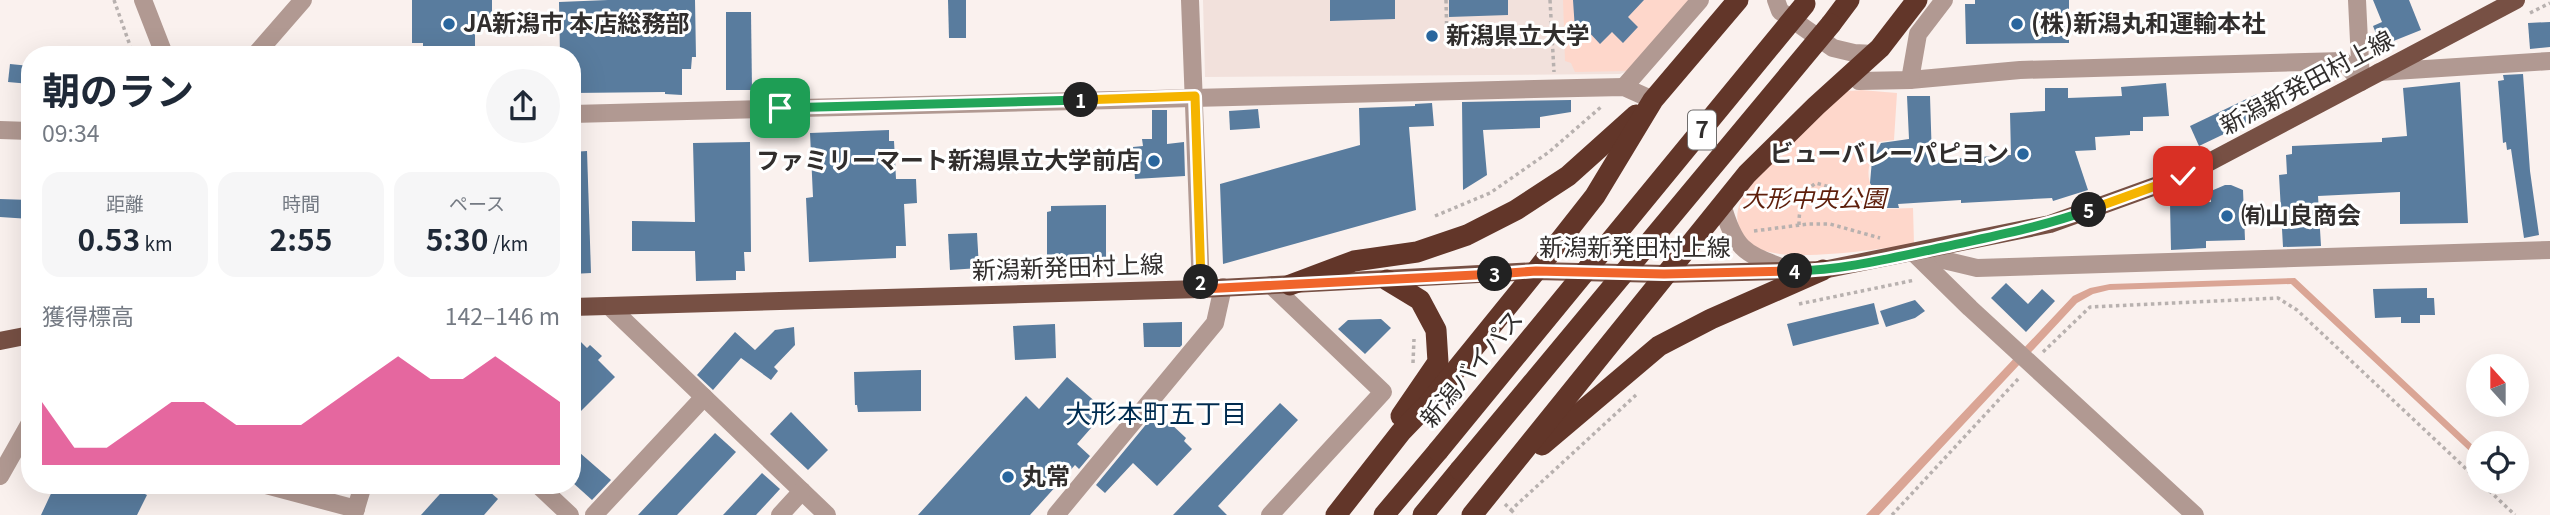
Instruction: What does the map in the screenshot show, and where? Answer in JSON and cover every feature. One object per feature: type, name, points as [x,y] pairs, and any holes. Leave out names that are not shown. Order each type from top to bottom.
[{"type":"highway","points":[[1280,285],[1354,261],[1417,252],[1467,235],[1516,211],[1568,176],[1653,100],[1738,0]]},
{"type":"highway","name":"7","points":[[1423,515],[1849,0]]},
{"type":"highway","points":[[1472,515],[1747,174],[1874,54],[1917,0]]},
{"type":"highway","name":"新潟バイパス","points":[[1384,515],[1600,256],[1806,2]]},
{"type":"highway","points":[[1334,515],[1595,196],[1653,100]]},
{"type":"highway","points":[[1501,481],[1659,346],[1711,319],[1823,270]]},
{"type":"highway","points":[[1334,515],[1438,362],[1436,330],[1420,300],[1387,280]]},
{"type":"main road","name":"新潟新発田村上線","points":[[581,307],[1201,289],[1536,271],[1664,274],[1823,270],[2050,224],[2183,176],[2516,0]]},
{"type":"main road","points":[[0,341],[21,337]]},
{"type":"street","points":[[143,0],[161,46]]},
{"type":"street","points":[[263,46],[303,0]]},
{"type":"street","points":[[1190,0],[1201,289]]},
{"type":"street","points":[[1624,87],[1700,0]]},
{"type":"street","points":[[1776,0],[1780,11],[1833,48],[1874,54]]},
{"type":"street","points":[[1910,80],[1918,34],[1944,0]]},
{"type":"street","points":[[2357,0],[2361,82]]},
{"type":"street","points":[[1854,71],[1859,82],[2020,70],[2343,61],[2361,82]]},
{"type":"street","points":[[2379,72],[2550,61]]},
{"type":"street","points":[[581,114],[1624,87],[1653,100]]},
{"type":"street","points":[[0,130],[21,131]]},
{"type":"street","points":[[1722,204],[1728,228],[1745,252],[1791,271]]},
{"type":"street","points":[[1914,253],[1977,268],[2550,250]]},
{"type":"street","points":[[1914,253],[2195,515]]},
{"type":"street","points":[[1270,515],[1383,392],[1280,285]]},
{"type":"street","points":[[1056,515],[1215,323],[1223,287]]},
{"type":"street","points":[[609,306],[827,515]]},
{"type":"street","points":[[594,515],[704,397]]},
{"type":"street","points":[[0,476],[21,439]]},
{"type":"street","points":[[780,515],[802,491]]},
{"type":"street","points":[[296,494],[355,512],[360,494]]},
{"type":"street","points":[[548,494],[570,515]]},
{"type":"path","points":[[114,0],[130,46]]},
{"type":"path","points":[[1446,0],[1447,43],[1552,41]]},
{"type":"path","points":[[1550,0],[1555,88]]},
{"type":"path","points":[[1435,216],[1490,193],[1549,152],[1624,87]]},
{"type":"path","points":[[1799,225],[1799,214],[1808,188],[1816,183],[1837,189]]},
{"type":"path","points":[[1737,240],[1754,230],[1830,224],[1885,240]]},
{"type":"path","points":[[1892,515],[2024,358],[2090,307],[2278,298],[2297,310],[2466,469]]},
{"type":"path","points":[[2493,494],[2515,515]]},
{"type":"path","points":[[1511,510],[1516,515]]},
{"type":"shaded area","name":"新潟県立大学","points":[[1203,0],[1693,0],[1628,71],[1620,74],[1205,77]]},
{"type":"shaded area","points":[[2295,278],[2466,439],[2466,448],[2291,284],[2109,290],[2093,294],[2077,303],[1879,515],[1866,515],[2073,296],[2090,288],[2110,284]]},
{"type":"green space","points":[[1563,0],[1693,0],[1628,71],[1575,72],[1571,63],[1565,61]]},
{"type":"green space","name":"大形中央公園","points":[[1847,91],[1897,93],[1894,140],[1879,142],[1870,161],[1869,176],[1873,191],[1883,209],[1913,208],[1914,244],[1813,255],[1774,253],[1755,246],[1742,233],[1737,216],[1751,185],[1776,157],[1840,96]]},
{"type":"building","name":"JA新潟市 本店総務部","points":[[412,0],[492,0],[492,16],[475,17],[475,46],[423,46],[423,43],[412,43]]},
{"type":"building","points":[[695,0],[696,57],[692,57],[691,69],[682,69],[682,95],[665,92],[581,93],[581,46],[560,46],[559,2]]},
{"type":"building","points":[[948,0],[966,0],[966,38],[949,38]]},
{"type":"building","points":[[1330,0],[1395,0],[1395,19],[1330,21]]},
{"type":"building","points":[[1449,0],[1508,0],[1508,15],[1449,17]]},
{"type":"building","points":[[1573,0],[1644,0],[1628,17],[1638,27],[1623,43],[1612,32],[1600,44],[1587,30],[1575,30]]},
{"type":"building","name":"(株)新潟丸和運輸本社","points":[[1975,0],[2069,0],[2069,43],[1966,44],[1965,4],[1975,4]]},
{"type":"building","points":[[2373,0],[2409,0],[2421,30],[2381,46],[2373,26],[2382,22]]},
{"type":"building","points":[[726,12],[751,12],[752,90],[726,90]]},
{"type":"building","points":[[2550,22],[2550,47],[2530,49],[2528,23]]},
{"type":"building","points":[[10,64],[21,65],[21,83],[8,82]]},
{"type":"building","points":[[2523,74],[2530,171],[2539,235],[2524,238],[2511,149],[2507,150],[2506,142],[2503,143],[2498,81],[2504,80],[2503,75]]},
{"type":"building","points":[[2460,82],[2468,223],[2400,224],[2400,192],[2318,196],[2321,246],[2283,247],[2279,175],[2287,174],[2286,155],[2292,154],[2292,146],[2382,142],[2382,138],[2407,136],[2403,88]]},
{"type":"building","points":[[2166,83],[2169,116],[2143,117],[2143,131],[2130,131],[2130,135],[2095,137],[2096,150],[2075,151],[2088,190],[2053,201],[2052,198],[1961,203],[1961,200],[1898,204],[1899,208],[1884,208],[1870,183],[1872,160],[1881,143],[1909,139],[1907,96],[1930,96],[1932,160],[2011,155],[2010,113],[2045,111],[2045,88],[2068,88],[2068,98],[2122,96],[2121,87]]},
{"type":"building","points":[[2257,94],[2266,114],[2199,146],[2190,126]]},
{"type":"building","points":[[1571,100],[1571,112],[1540,117],[1540,128],[1483,130],[1487,175],[1463,190],[1462,102]]},
{"type":"building","points":[[1432,103],[1434,126],[1409,127],[1416,210],[1223,264],[1220,184],[1360,145],[1359,108]]},
{"type":"building","points":[[1258,109],[1260,128],[1230,130],[1229,111]]},
{"type":"building","points":[[1152,110],[1167,110],[1167,144],[1184,142],[1185,176],[1135,179],[1133,147],[1143,146],[1142,139],[1152,139]]},
{"type":"building","points":[[889,130],[889,141],[894,141],[896,179],[916,179],[917,203],[904,204],[906,246],[896,246],[896,258],[809,262],[806,198],[813,197],[810,133]]},
{"type":"building","points":[[750,142],[751,252],[744,252],[745,271],[736,271],[736,280],[696,281],[695,251],[632,251],[632,221],[695,222],[693,143]]},
{"type":"building","points":[[581,151],[587,151],[591,273],[581,274]]},
{"type":"building","points":[[2225,185],[2243,190],[2245,240],[2206,241],[2206,248],[2171,250],[2170,203],[2211,202],[2211,191]]},
{"type":"building","points":[[0,199],[21,200],[21,218],[0,217]]},
{"type":"building","points":[[1106,205],[1106,271],[1047,271],[1047,212],[1051,211],[1051,206]]},
{"type":"building","points":[[977,233],[979,268],[950,270],[948,234]]},
{"type":"building","points":[[2006,283],[2028,304],[2042,289],[2055,301],[2026,332],[1991,298]]},
{"type":"building","points":[[2427,288],[2427,298],[2434,298],[2435,315],[2420,315],[2420,323],[2401,323],[2401,317],[2375,318],[2373,289]]},
{"type":"building","points":[[1915,300],[1925,311],[1915,318],[1886,327],[1880,311]]},
{"type":"building","points":[[1874,303],[1879,324],[1793,346],[1787,324]]},
{"type":"building","points":[[1381,319],[1391,328],[1365,354],[1338,329],[1348,320]]},
{"type":"building","points":[[1182,322],[1180,347],[1144,347],[1143,323]]},
{"type":"building","points":[[1055,324],[1056,358],[1015,360],[1013,326]]},
{"type":"building","points":[[794,327],[795,345],[774,367],[778,371],[771,380],[741,358],[713,390],[697,375],[735,332],[755,350],[775,330]]},
{"type":"building","points":[[581,342],[587,348],[590,345],[602,356],[598,360],[615,377],[581,411]]},
{"type":"building","points":[[921,370],[921,411],[858,412],[855,405],[854,372]]},
{"type":"building","name":"丸常","points":[[1067,377],[1106,411],[1077,444],[1090,456],[1079,469],[1075,465],[1030,515],[918,515],[1026,396],[1039,409]]},
{"type":"building","points":[[1280,403],[1298,420],[1218,506],[1227,515],[1173,515]]},
{"type":"building","points":[[791,412],[828,450],[808,470],[770,434]]},
{"type":"building","points":[[1153,416],[1164,427],[1169,422],[1186,438],[1184,441],[1192,449],[1157,486],[1133,463],[1105,493],[1096,485]]},
{"type":"building","points":[[715,433],[736,452],[677,515],[638,515]]},
{"type":"building","points":[[581,454],[611,480],[592,500],[581,490]]},
{"type":"building","points":[[762,473],[780,489],[756,515],[723,515]]},
{"type":"building","points":[[51,494],[147,495],[137,515],[41,515]]},
{"type":"building","points":[[440,494],[492,494],[498,499],[484,515],[421,515]]},
{"type":"place","name":"JA新潟市 本店総務部","points":[[449,24]]},
{"type":"place","name":"(株)新潟丸和運輸本社","points":[[2017,24]]},
{"type":"place","name":"新潟県立大学","points":[[1432,36]]},
{"type":"place","name":"ビューバレーパピヨン","points":[[2023,154]]},
{"type":"place","name":"ファミリーマート新潟県立大学前店","points":[[1154,161]]},
{"type":"place","name":"㈲山良商会","points":[[2227,216]]},
{"type":"place","name":"丸常","points":[[1008,477]]},
{"type":"district","name":"大形本町五丁目","points":[[1156,414]]},
{"type":"route","points":[[780,108],[1195,96],[1201,289],[1536,271],[1664,274],[1823,270],[2050,224],[2183,176]]}]
